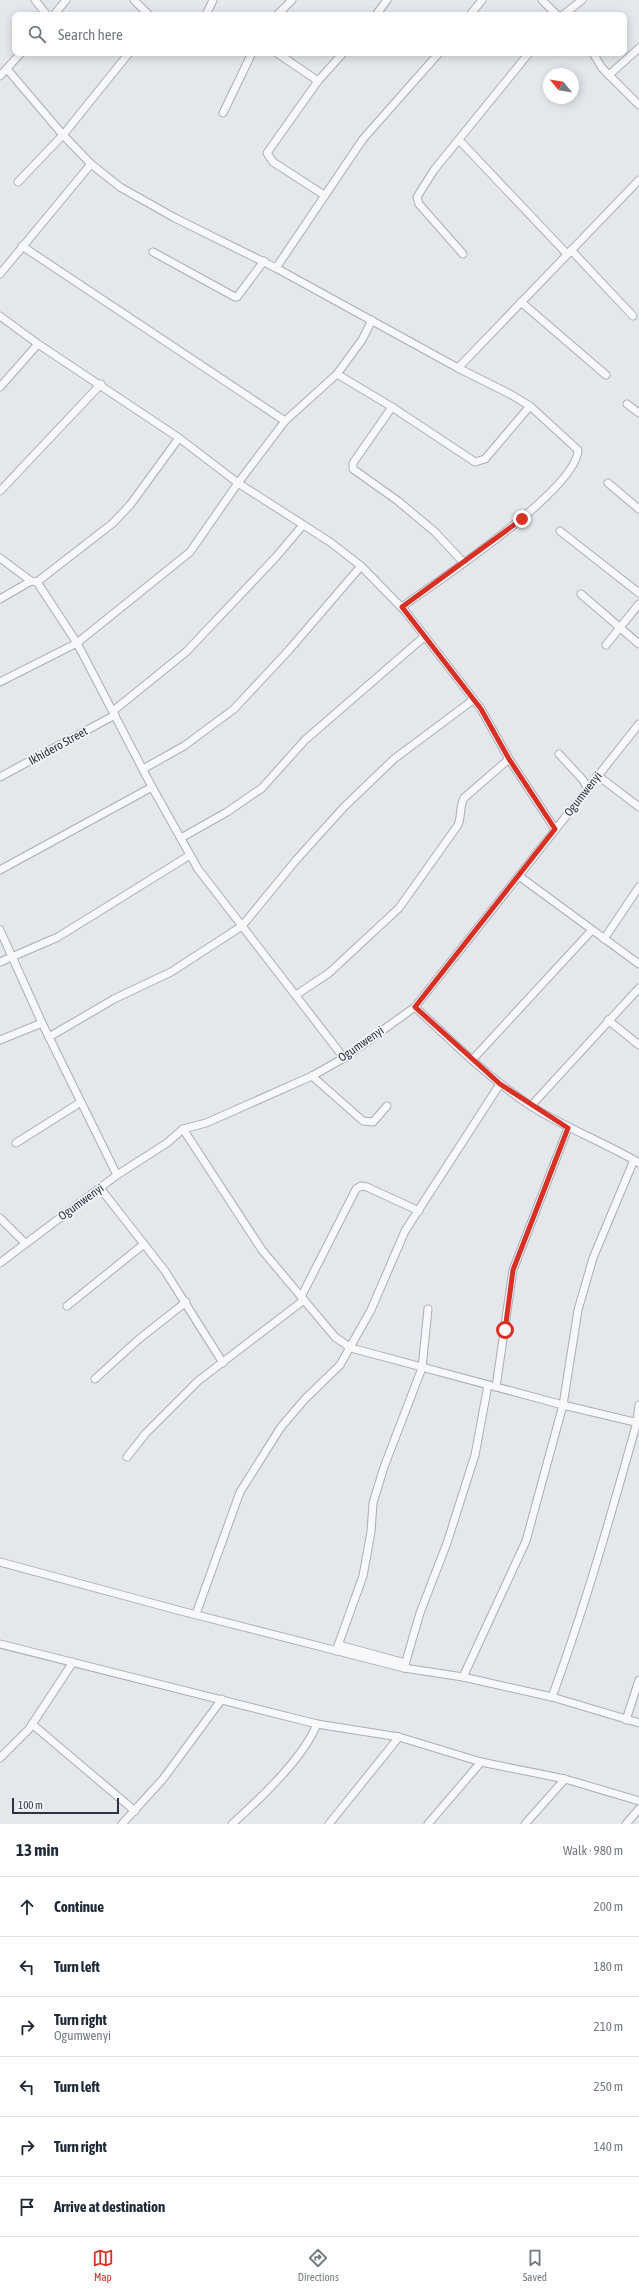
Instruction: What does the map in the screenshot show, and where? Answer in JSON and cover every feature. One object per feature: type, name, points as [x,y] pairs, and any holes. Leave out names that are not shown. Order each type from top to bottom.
[{"type":"street","points":[[35,0],[45,12]]},
{"type":"street","points":[[56,12],[66,0]]},
{"type":"street","points":[[134,0],[146,12]]},
{"type":"street","points":[[207,12],[213,0]]},
{"type":"street","points":[[280,12],[292,0]]},
{"type":"street","points":[[378,12],[387,0]]},
{"type":"street","points":[[472,12],[482,0]]},
{"type":"street","points":[[542,0],[554,12]]},
{"type":"street","points":[[567,12],[582,0]]},
{"type":"street","points":[[610,75],[639,48]]},
{"type":"street","points":[[0,76],[18,56]]},
{"type":"street","points":[[18,182],[63,135],[127,56]]},
{"type":"street","points":[[223,113],[251,56]]},
{"type":"street","points":[[281,56],[318,81]]},
{"type":"street","points":[[324,195],[273,162],[267,153],[318,81],[340,56]]},
{"type":"street","points":[[276,268],[363,139],[436,56]]},
{"type":"street","points":[[463,254],[419,204],[417,197],[434,170],[460,141],[528,56]]},
{"type":"street","points":[[595,56],[602,68],[639,105]]},
{"type":"street","points":[[7,69],[63,135],[92,164],[120,187],[175,218],[276,268],[530,406],[575,445],[578,450],[578,454],[569,473],[522,519],[402,607]]},
{"type":"street","points":[[460,141],[568,252],[633,316]]},
{"type":"street","points":[[0,274],[92,164]]},
{"type":"street","points":[[458,368],[568,252],[639,180]]},
{"type":"street","points":[[22,246],[285,421]]},
{"type":"street","points":[[153,252],[234,297],[238,297],[264,262]]},
{"type":"street","points":[[521,302],[606,375]]},
{"type":"street","points":[[0,316],[38,344],[101,384],[179,438],[238,483],[303,525],[361,566],[402,607],[473,700],[509,759],[555,829]]},
{"type":"street","points":[[0,682],[77,643],[190,552],[238,483],[285,421],[337,374],[362,340],[372,320]]},
{"type":"street","points":[[0,387],[38,344]]},
{"type":"street","points":[[337,374],[475,462],[485,459],[530,406]]},
{"type":"street","points":[[0,491],[101,384]]},
{"type":"street","points":[[628,404],[639,414]]},
{"type":"street","points":[[392,408],[353,463],[353,469],[398,501],[435,532],[463,562]]},
{"type":"street","points":[[0,599],[34,581],[113,523],[130,505],[179,438]]},
{"type":"street","points":[[608,483],[639,509]]},
{"type":"street","name":"Ikhidero Street","points":[[0,777],[114,713],[186,652],[276,557],[303,525]]},
{"type":"street","points":[[560,531],[639,593]]},
{"type":"street","points":[[0,558],[34,581],[77,643],[152,787],[190,855],[242,926],[344,1058]]},
{"type":"street","points":[[143,769],[184,746],[234,709],[289,650],[361,566]]},
{"type":"street","points":[[581,594],[639,644]]},
{"type":"street","points":[[606,645],[639,604]]},
{"type":"street","points":[[181,838],[228,812],[262,788],[305,740],[425,636]]},
{"type":"street","points":[[49,1037],[114,999],[171,972],[242,926],[297,859],[344,807],[394,759],[473,700]]},
{"type":"street","name":"Ogumwenyi","points":[[0,1263],[25,1242],[117,1175],[168,1143],[183,1129],[206,1123],[312,1076],[344,1058],[415,1007],[597,775],[639,724]]},
{"type":"street","points":[[559,754],[583,780],[587,788]]},
{"type":"street","points":[[296,995],[329,973],[399,908],[458,825],[462,816],[460,807],[464,798],[509,759]]},
{"type":"street","points":[[597,775],[639,807]]},
{"type":"street","points":[[0,870],[152,787]]},
{"type":"street","points":[[0,962],[58,937],[190,855]]},
{"type":"street","points":[[519,876],[639,964]]},
{"type":"street","points":[[604,939],[639,888]]},
{"type":"street","points":[[0,930],[42,1023],[117,1175]]},
{"type":"street","points":[[472,1060],[592,930]]},
{"type":"street","points":[[531,1106],[577,1058],[608,1020],[639,988]]},
{"type":"street","points":[[415,1007],[500,1084],[531,1106],[568,1128],[636,1162],[594,1258],[578,1310],[563,1405],[526,1541],[463,1678]]},
{"type":"street","points":[[608,1020],[639,1045]]},
{"type":"street","points":[[0,1040],[42,1023]]},
{"type":"street","points":[[312,1076],[363,1121],[373,1122],[387,1106]]},
{"type":"street","points":[[196,1614],[240,1492],[281,1426],[340,1366],[371,1310],[396,1248],[500,1084]]},
{"type":"street","points":[[16,1143],[81,1102]]},
{"type":"street","points":[[496,1387],[513,1270],[568,1128]]},
{"type":"street","points":[[183,1129],[262,1250],[335,1337],[351,1348],[563,1405],[638,1423]]},
{"type":"street","points":[[127,1457],[146,1433],[198,1381],[223,1363],[303,1298],[356,1189],[361,1186],[367,1187],[419,1210]]},
{"type":"street","points":[[100,1188],[144,1244],[186,1302],[223,1363]]},
{"type":"street","points":[[0,1218],[25,1242]]},
{"type":"street","points":[[67,1306],[144,1244]]},
{"type":"street","points":[[95,1379],[139,1339],[186,1302]]},
{"type":"street","points":[[337,1648],[363,1576],[371,1532],[373,1503],[384,1467],[422,1368],[428,1309]]},
{"type":"street","points":[[405,1665],[420,1613],[447,1542],[475,1455],[488,1385]]},
{"type":"street","points":[[552,1697],[577,1629],[638,1423],[639,1405]]},
{"type":"street","points":[[0,1562],[196,1614],[405,1665],[552,1697],[639,1723]]},
{"type":"street","points":[[0,1644],[317,1724],[399,1738],[481,1762],[565,1779],[639,1801]]},
{"type":"street","points":[[0,1758],[32,1724],[73,1662]]},
{"type":"street","points":[[626,1720],[639,1680]]},
{"type":"street","points":[[122,1824],[163,1779],[222,1699]]},
{"type":"street","points":[[32,1724],[135,1811]]},
{"type":"street","points":[[232,1824],[263,1796],[312,1736],[317,1724]]},
{"type":"street","points":[[329,1824],[399,1738]]},
{"type":"street","points":[[428,1824],[481,1762]]},
{"type":"street","points":[[525,1824],[565,1779]]},
{"type":"street","points":[[626,1824],[639,1809]]},
{"type":"route","points":[[505,1330],[509,1292],[517,1257],[568,1128],[531,1106],[500,1084],[415,1007],[555,829],[509,759],[481,709],[402,607],[522,519]]}]
